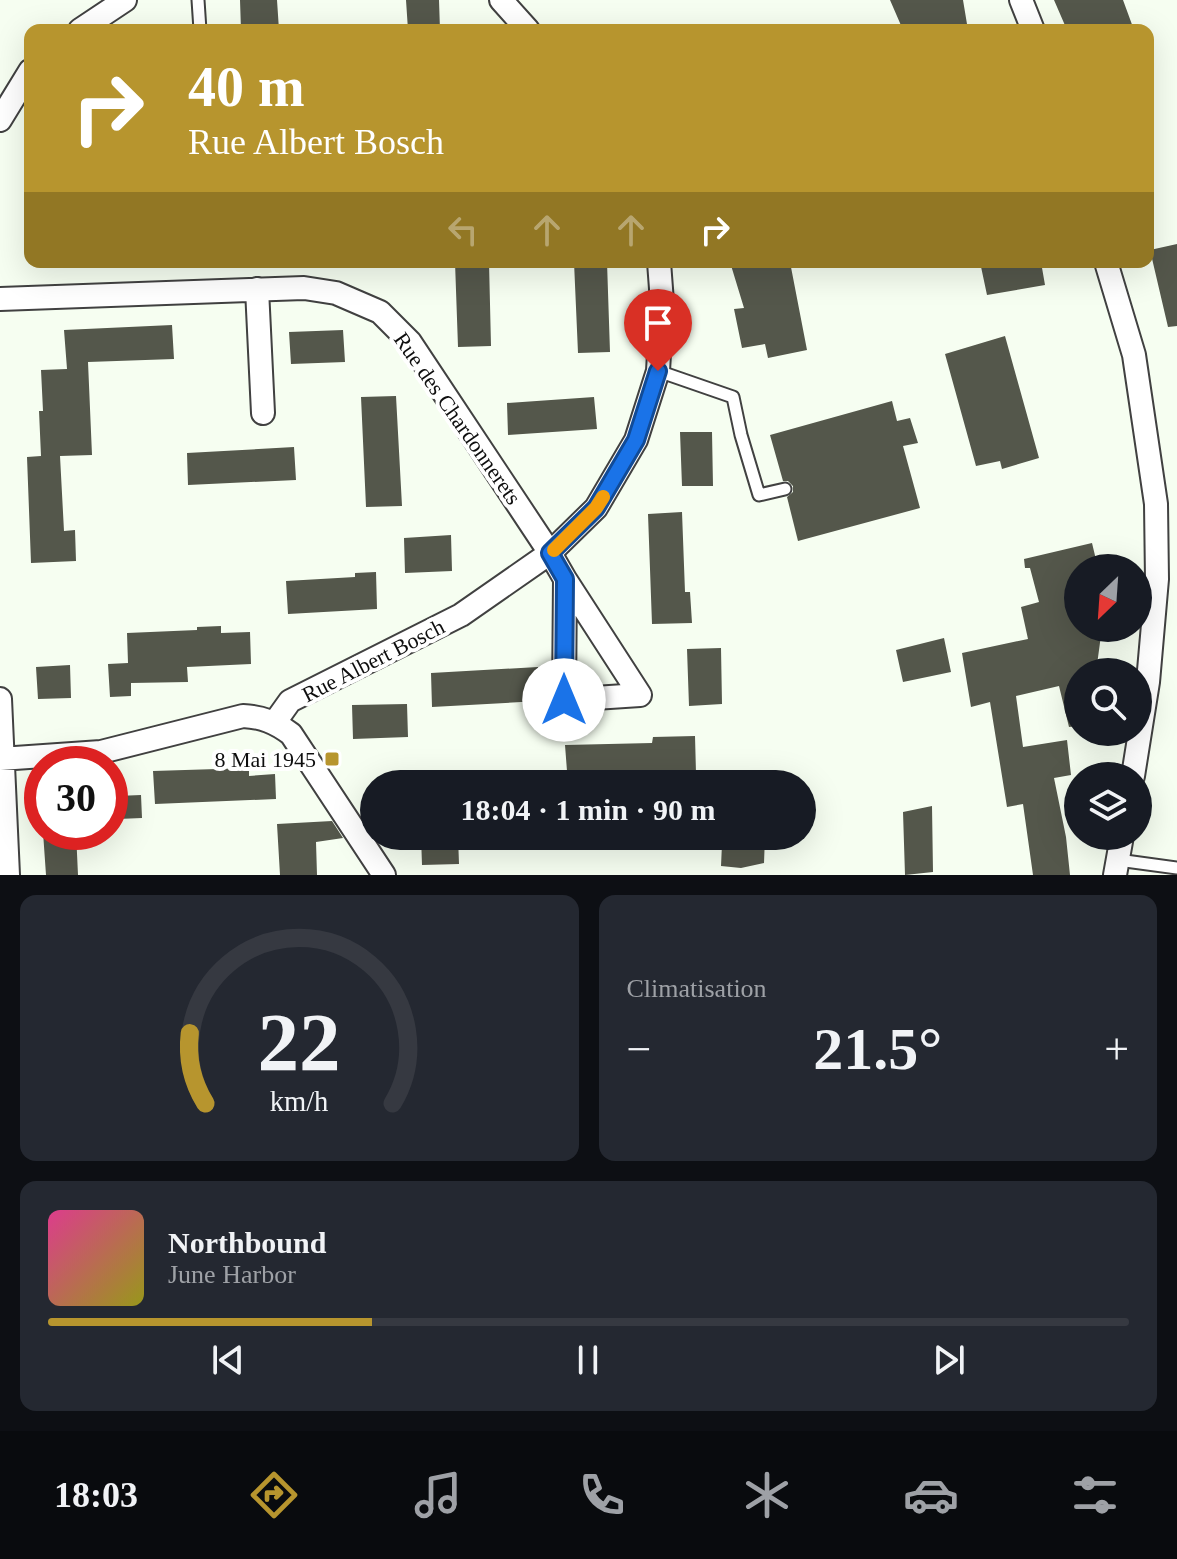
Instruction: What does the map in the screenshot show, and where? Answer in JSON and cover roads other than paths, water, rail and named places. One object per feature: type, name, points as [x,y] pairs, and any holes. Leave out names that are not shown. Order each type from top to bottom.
[{"type":"street","points":[[89,24],[125,0]]},
{"type":"street","points":[[501,0],[523,24]]},
{"type":"street","points":[[1021,0],[1031,24]]},
{"type":"street","points":[[0,120],[24,81]]},
{"type":"street","name":"Rue Albert Bosch","points":[[275,722],[290,701],[461,615],[550,553],[596,508],[636,440],[658,371],[662,302],[659,268]]},
{"type":"street","points":[[1108,268],[1134,355],[1156,504],[1157,579],[1148,682],[1135,762]]},
{"type":"street","name":"Rue des Chardonnerets","points":[[0,299],[304,288],[336,293],[380,312],[410,342],[550,553]]},
{"type":"street","points":[[257,289],[263,413]]},
{"type":"street","points":[[550,553],[640,695],[564,700],[565,579]]},
{"type":"street","points":[[0,699],[8,875]]},
{"type":"street","points":[[2,759],[101,752],[243,716],[275,722],[291,734],[384,875]]},
{"type":"lane","points":[[198,0],[200,24]]},
{"type":"lane","points":[[658,371],[733,397],[759,495],[785,489]]},
{"type":"lane","points":[[1116,867],[1177,868]]},
{"type":"place","name":"8 Mai 1945","points":[[332,759]]}]
